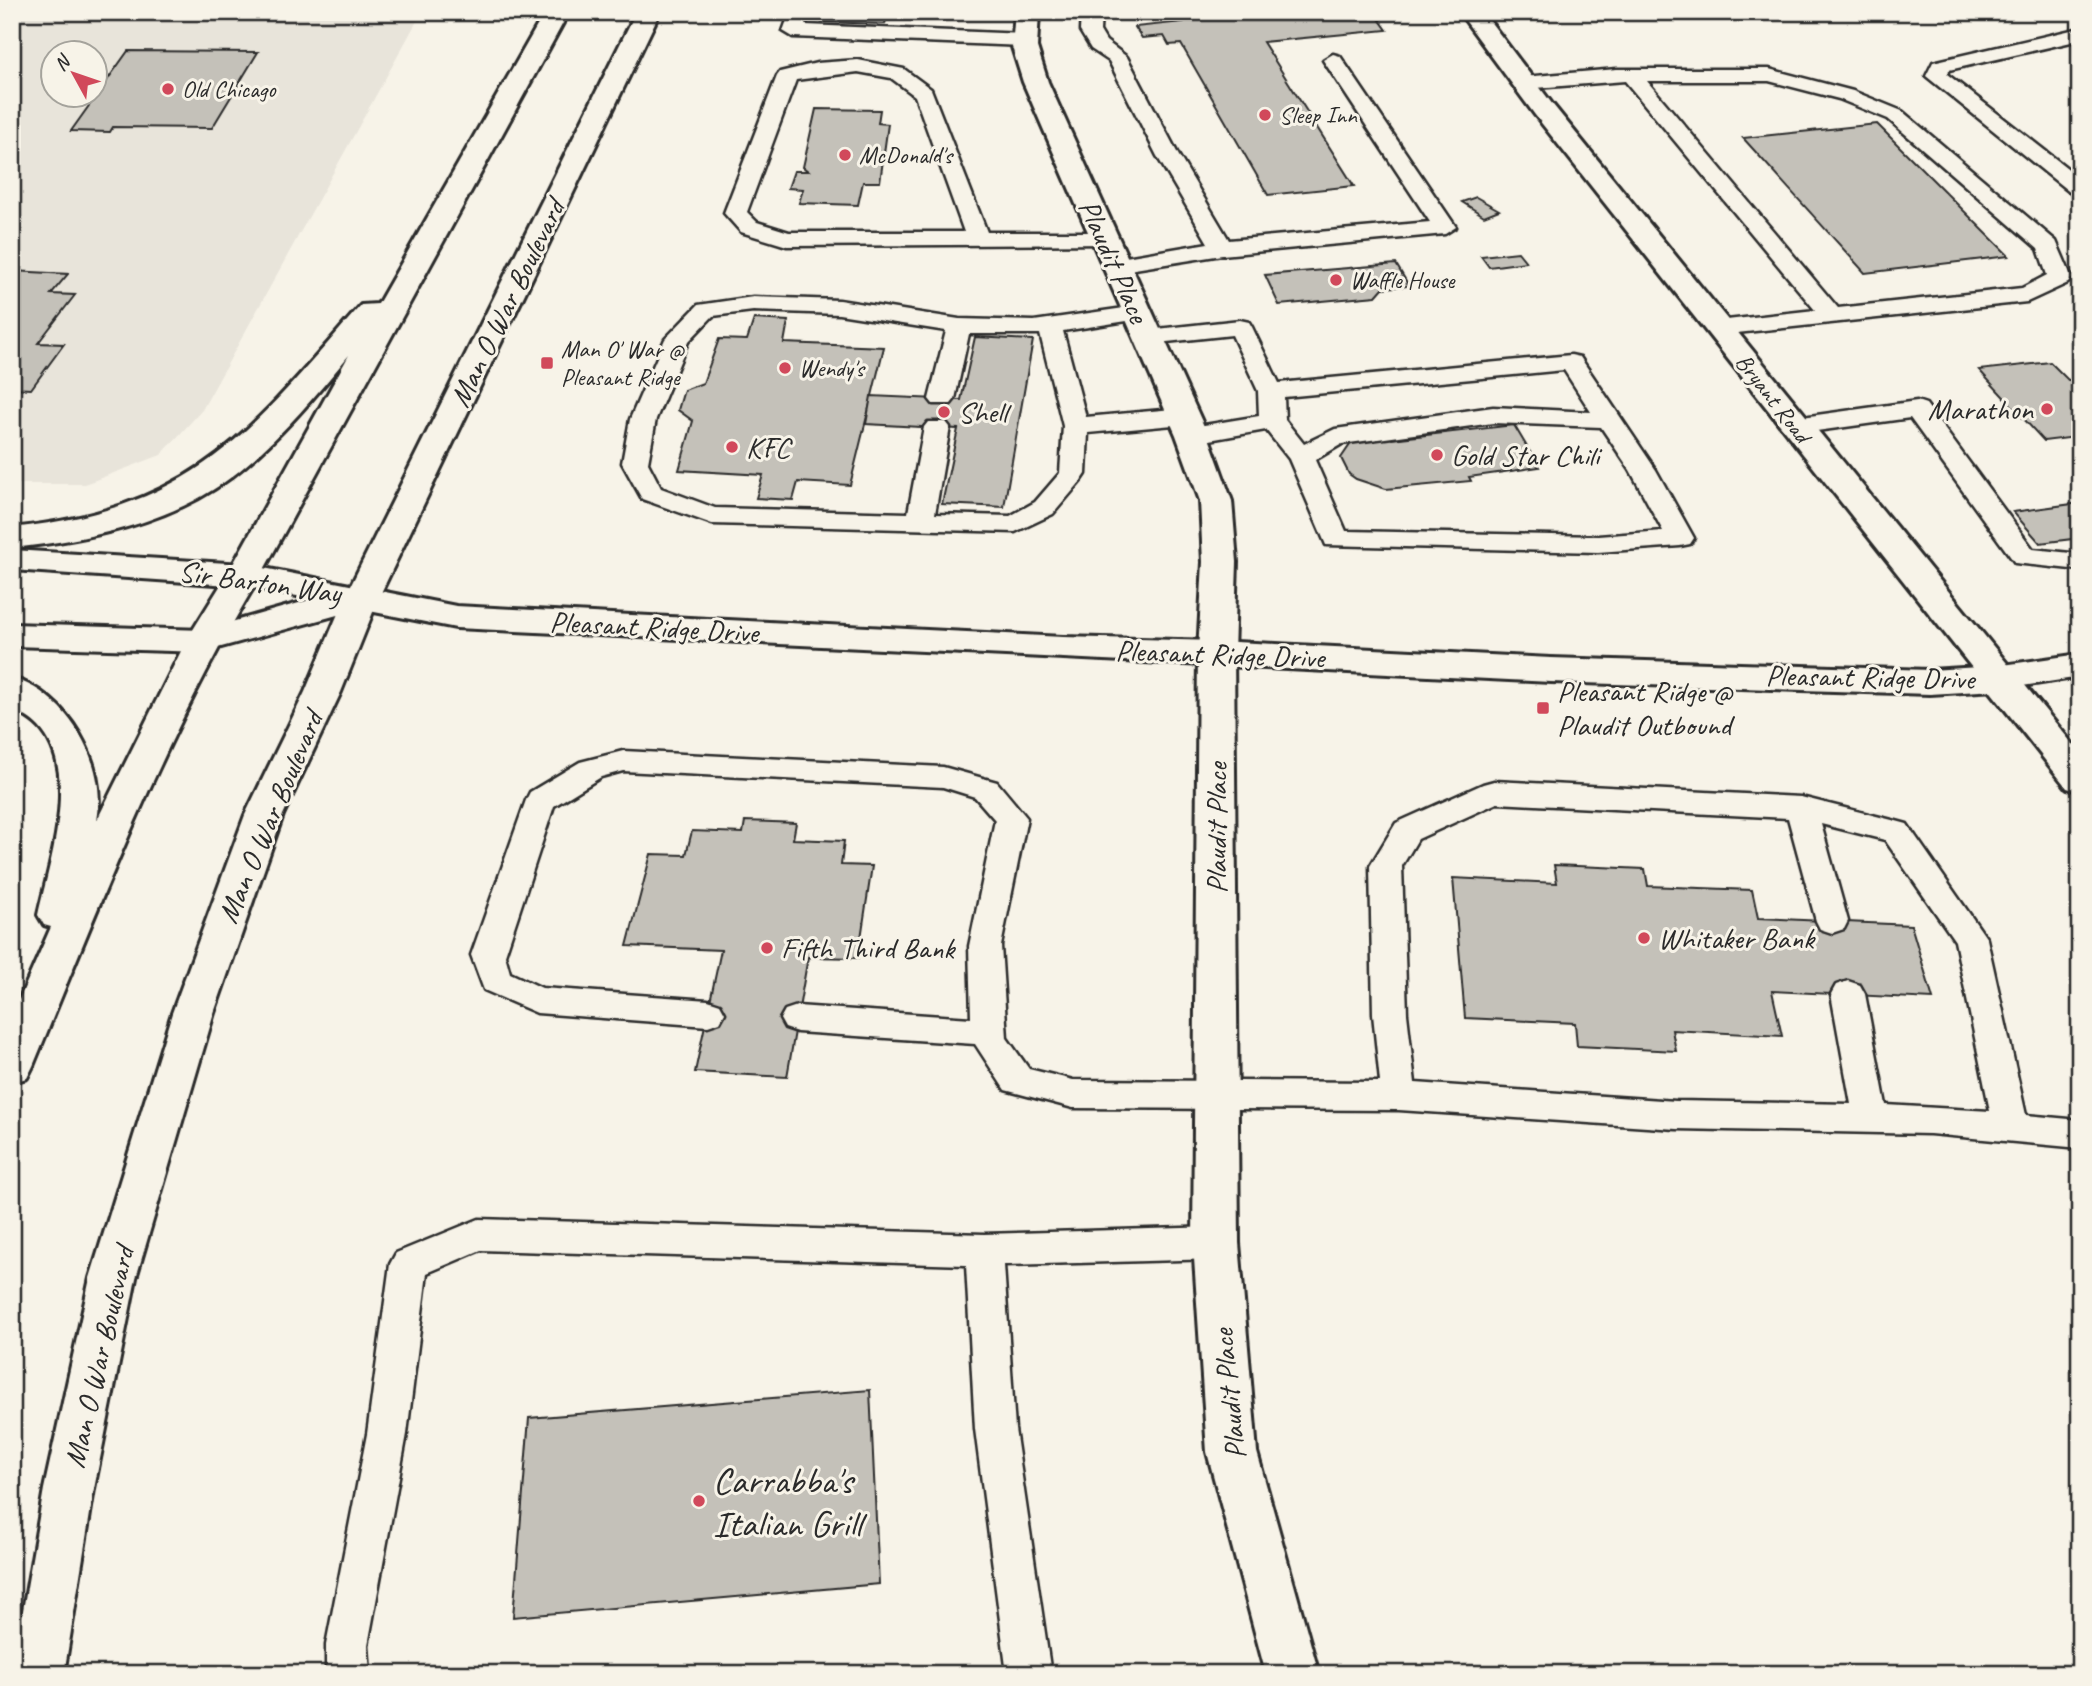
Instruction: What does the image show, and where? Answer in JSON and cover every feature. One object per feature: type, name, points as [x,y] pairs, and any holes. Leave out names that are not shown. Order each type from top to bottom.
[{"type":"main road","points":[[12,1066],[130,787],[203,641],[244,575],[418,257],[557,12]]},
{"type":"main road","name":"Man O War Boulevard","points":[[37,1674],[69,1489],[113,1278],[181,1053],[264,815],[323,692],[362,597],[648,12]]},
{"type":"main road","name":"Bryant Road","points":[[1471,12],[1523,83],[1795,426],[2080,779]]},
{"type":"main road","name":"Plaudit Place","points":[[1026,26],[1027,55],[1044,104],[1188,426],[1216,501],[1220,562],[1216,652],[1216,1243],[1232,1452],[1293,1674]]},
{"type":"main road","points":[[12,538],[96,525],[141,512],[194,487],[238,455],[297,396],[418,257]]},
{"type":"main road","name":"Sir Barton Way","points":[[12,560],[153,567],[244,575],[362,597]]},
{"type":"main road","name":"Sir Barton Way","points":[[12,635],[203,641],[362,597]]},
{"type":"main road","name":"Pleasant Ridge Drive","points":[[362,597],[456,617],[1551,670],[1930,682],[1996,678],[2080,665]]},
{"type":"main road","points":[[12,690],[54,720],[73,757],[80,810],[40,1000]]},
{"type":"lane","points":[[800,12],[793,31],[922,36],[1026,26]]},
{"type":"lane","points":[[922,36],[932,12]]},
{"type":"lane","points":[[1091,12],[1090,32],[1098,45],[1117,57],[1168,156],[1222,248]]},
{"type":"lane","points":[[2080,34],[1940,66],[1936,76],[1949,90],[2080,189]]},
{"type":"lane","points":[[978,239],[924,93],[897,73],[858,66],[817,69],[786,76],[735,213],[749,227],[787,239],[978,239],[1110,252],[1222,248],[1445,227],[1333,60]]},
{"type":"lane","points":[[1631,75],[1832,316]]},
{"type":"lane","points":[[1523,83],[1631,75],[1769,75],[1846,95],[1895,115],[2048,246],[2060,278],[2027,295],[1718,328]]},
{"type":"lane","points":[[1050,326],[1076,426],[1073,474],[1044,508],[1015,524],[712,516],[651,493],[635,463],[643,419],[677,339],[706,310],[753,304],[839,307],[960,326],[1143,325],[1240,327],[1271,391],[1272,421],[1301,457],[1336,539],[1598,544],[1680,538],[1643,470],[1571,362],[1271,391]]},
{"type":"lane","points":[[942,399],[960,326]]},
{"type":"lane","points":[[1795,426],[1917,410],[2025,557],[2080,562]]},
{"type":"lane","points":[[1301,457],[1335,437],[1493,415],[1609,420]]},
{"type":"lane","points":[[1076,426],[1188,426],[1272,421]]},
{"type":"lane","points":[[920,522],[937,428]]},
{"type":"lane","points":[[708,1013],[537,1000],[496,981],[488,955],[541,800],[591,769],[623,761],[943,777],[986,789],[1011,818],[985,946],[990,1041],[1017,1080],[1073,1094],[1216,1096],[1268,1093],[1399,1096],[1676,1115],[1930,1120],[2080,1133]]},
{"type":"lane","points":[[1399,1096],[1390,1014],[1386,866],[1407,831],[1494,792],[1697,805],[1801,808],[1896,832],[1971,939],[2011,1128]]},
{"type":"lane","points":[[1801,808],[1832,921]]},
{"type":"lane","points":[[1848,995],[1871,1119]]},
{"type":"lane","points":[[797,1019],[989,1032]]},
{"type":"lane","points":[[348,1674],[347,1645],[387,1434],[409,1264],[479,1234],[985,1250],[1216,1243]]},
{"type":"lane","points":[[985,1250],[995,1429],[1028,1674]]},
{"type":"shaded area","points":[[12,12],[422,12],[202,410],[161,455],[85,484],[12,484]]},
{"type":"building","points":[[825,12],[888,12],[885,24],[822,22]]},
{"type":"building","name":"Sleep Inn","points":[[1185,12],[1374,12],[1387,30],[1263,42],[1354,186],[1268,195],[1181,44],[1169,45],[1164,36],[1142,38],[1135,27],[1183,22],[1178,13]]},
{"type":"building","name":"Old Chicago","points":[[128,51],[258,52],[212,128],[113,127],[110,132],[71,131],[87,108],[108,108],[108,79]]},
{"type":"building","name":"McDonald's","points":[[816,109],[880,110],[878,123],[888,124],[880,182],[863,182],[858,205],[799,203],[803,189],[788,188],[794,171],[808,171],[803,167]]},
{"type":"building","points":[[1877,124],[2009,256],[1865,273],[1743,138]]},
{"type":"building","points":[[1476,197],[1499,210],[1484,216],[1462,202]]},
{"type":"building","points":[[1518,252],[1526,262],[1489,267],[1481,256]]},
{"type":"building","name":"Waffle House","points":[[1396,264],[1409,286],[1383,288],[1376,296],[1279,305],[1265,275]]},
{"type":"building","points":[[12,271],[68,274],[51,294],[75,295],[38,343],[64,344],[31,389],[12,388]]},
{"type":"building","points":[[754,319],[788,321],[784,343],[884,347],[850,485],[798,482],[793,500],[756,498],[763,475],[679,470],[693,421],[678,410],[684,390],[703,383],[719,339],[747,340]]},
{"type":"building","name":"Shell","points":[[975,337],[1033,340],[1004,507],[942,504],[958,429],[866,424],[871,396],[961,400]]},
{"type":"building","name":"Marathon","points":[[2050,362],[2068,380],[2080,379],[2080,441],[2076,437],[2044,441],[1979,370]]},
{"type":"building","name":"Gold Star Chili","points":[[1514,425],[1539,467],[1469,477],[1471,481],[1386,489],[1356,479],[1349,474],[1341,458],[1352,442],[1389,433],[1392,439]]},
{"type":"building","points":[[2080,503],[2080,538],[2040,543],[2013,512]]},
{"type":"building","name":"Fifth Third Bank","points":[[745,821],[796,823],[793,839],[844,841],[841,865],[872,866],[858,958],[808,957],[787,1077],[695,1072],[721,950],[627,946],[651,854],[686,855],[692,831],[743,833]]},
{"type":"building","points":[[1554,865],[1645,869],[1648,886],[1752,890],[1758,918],[1911,925],[1933,999],[1772,991],[1782,1036],[1672,1030],[1676,1051],[1577,1046],[1575,1023],[1465,1018],[1453,878],[1557,883]]},
{"type":"building","name":"Carrabba's Italian Grill","points":[[870,1390],[879,1584],[513,1617],[529,1418]]},
{"type":"place","name":"Old Chicago","points":[[168,89]]},
{"type":"place","name":"Sleep Inn","points":[[1265,115]]},
{"type":"place","name":"McDonald's","points":[[845,155]]},
{"type":"place","name":"Waffle House","points":[[1336,280]]},
{"type":"place","name":"Man O' War @ Pleasant Ridge","points":[[547,363]]},
{"type":"place","name":"Wendy's","points":[[785,368]]},
{"type":"place","name":"Marathon","points":[[2047,409]]},
{"type":"place","name":"Shell","points":[[944,412]]},
{"type":"place","name":"KFC","points":[[732,447]]},
{"type":"place","name":"Gold Star Chili","points":[[1437,455]]},
{"type":"place","name":"Pleasant Ridge @ Plaudit Outbound","points":[[1543,708]]},
{"type":"place","name":"Whitaker Bank","points":[[1644,938]]},
{"type":"place","name":"Fifth Third Bank","points":[[767,948]]},
{"type":"place","name":"Carrabba's Italian Grill","points":[[699,1501]]}]
